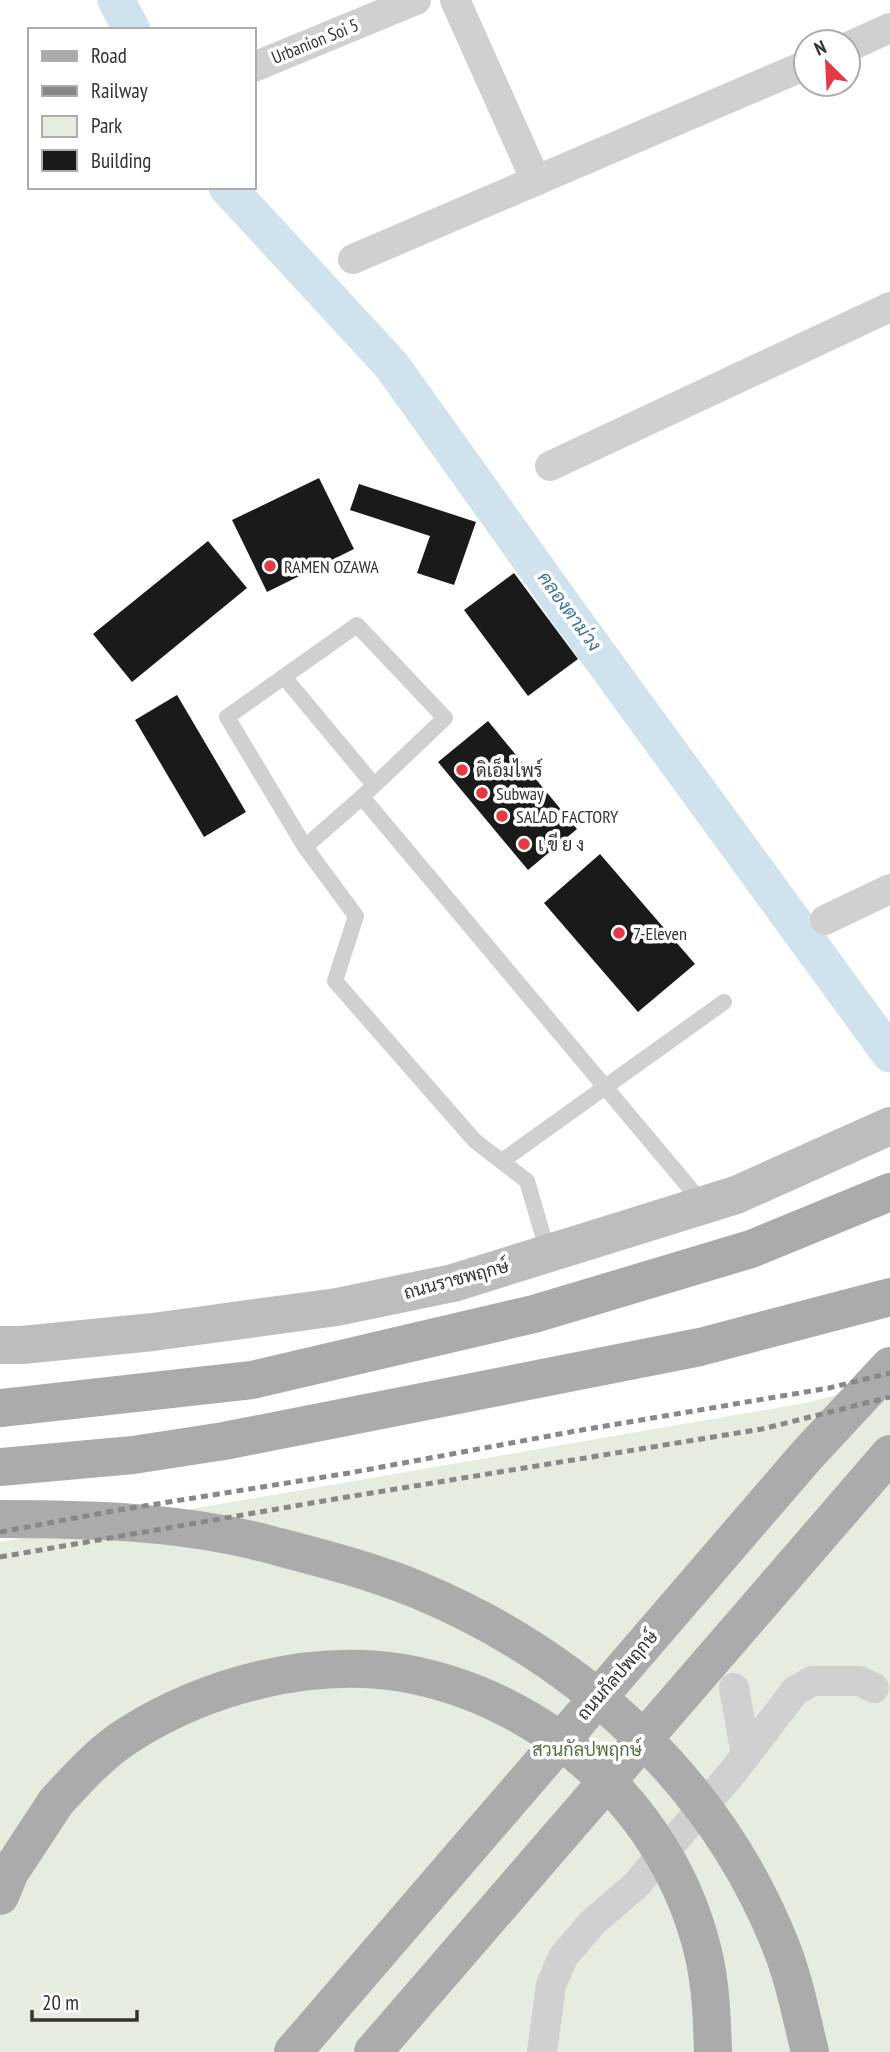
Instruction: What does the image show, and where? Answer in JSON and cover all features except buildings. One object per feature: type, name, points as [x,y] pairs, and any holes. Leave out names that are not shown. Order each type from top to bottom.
[{"type":"main road","name":"ถนนราชพฤกษ์","points":[[0,1345],[153,1332],[337,1307],[453,1283],[736,1195],[890,1126]]},
{"type":"main road","points":[[0,1408],[251,1380],[534,1314],[751,1249],[890,1192]]},
{"type":"main road","points":[[0,1467],[133,1455],[223,1441],[700,1347],[890,1297]]},
{"type":"main road","name":"ถนนกัลปพฤกษ์","points":[[293,2052],[807,1455],[890,1366]]},
{"type":"main road","points":[[373,2052],[890,1454]]},
{"type":"main road","points":[[0,1520],[81,1519],[155,1524],[214,1531],[260,1542],[369,1571],[453,1606],[560,1668],[630,1725],[662,1756],[697,1798],[732,1847],[760,1897],[782,1947],[810,2052]]},
{"type":"main road","points":[[0,1896],[10,1872],[56,1802],[101,1756],[128,1735],[183,1706],[241,1685],[303,1673],[363,1670],[402,1673],[478,1695],[512,1710],[578,1753],[613,1786],[650,1833],[678,1884],[692,1917],[703,1952],[709,1987],[712,2052]]},
{"type":"street","name":"Urbanion Soi 5","points":[[256,65],[416,0]]},
{"type":"street","points":[[455,0],[536,181]]},
{"type":"street","points":[[862,41],[890,29]]},
{"type":"street","points":[[353,259],[792,71]]},
{"type":"street","points":[[551,466],[890,307]]},
{"type":"street","points":[[825,920],[890,889]]},
{"type":"street","points":[[542,2052],[551,1985],[563,1957],[592,1923],[636,1885],[746,1755],[795,1691],[812,1681],[860,1681],[873,1688]]},
{"type":"street","points":[[734,1688],[746,1755]]},
{"type":"lane","points":[[305,847],[445,719],[357,625],[227,717],[305,847],[356,916],[335,981],[475,1141],[527,1181],[548,1253]]},
{"type":"lane","points":[[284,677],[374,785]]},
{"type":"lane","points":[[362,797],[704,1205]]},
{"type":"lane","points":[[502,1161],[724,1002]]},
{"type":"green space","name":"สวนกัลปพฤกษ์","points":[[890,1381],[890,2052],[0,2052],[0,1542],[805,1403]]},
{"type":"waterway","name":"คลองตาม่วง","points":[[116,0],[131,28]]},
{"type":"waterway","name":"คลองตาม่วง","points":[[229,189],[392,366],[890,1054]]},
{"type":"railway","points":[[0,1532],[829,1388],[890,1373]]},
{"type":"railway","points":[[0,1557],[762,1429],[890,1397]]},
{"type":"place","name":"RAMEN OZAWA","points":[[270,566]]},
{"type":"place","name":"ดิเอ็มไพร์","points":[[462,770]]},
{"type":"place","name":"Subway","points":[[482,793]]},
{"type":"place","name":"SALAD FACTORY","points":[[502,816]]},
{"type":"place","name":"เ ขี ย ง","points":[[524,844]]},
{"type":"place","name":"7-Eleven","points":[[619,933]]}]
